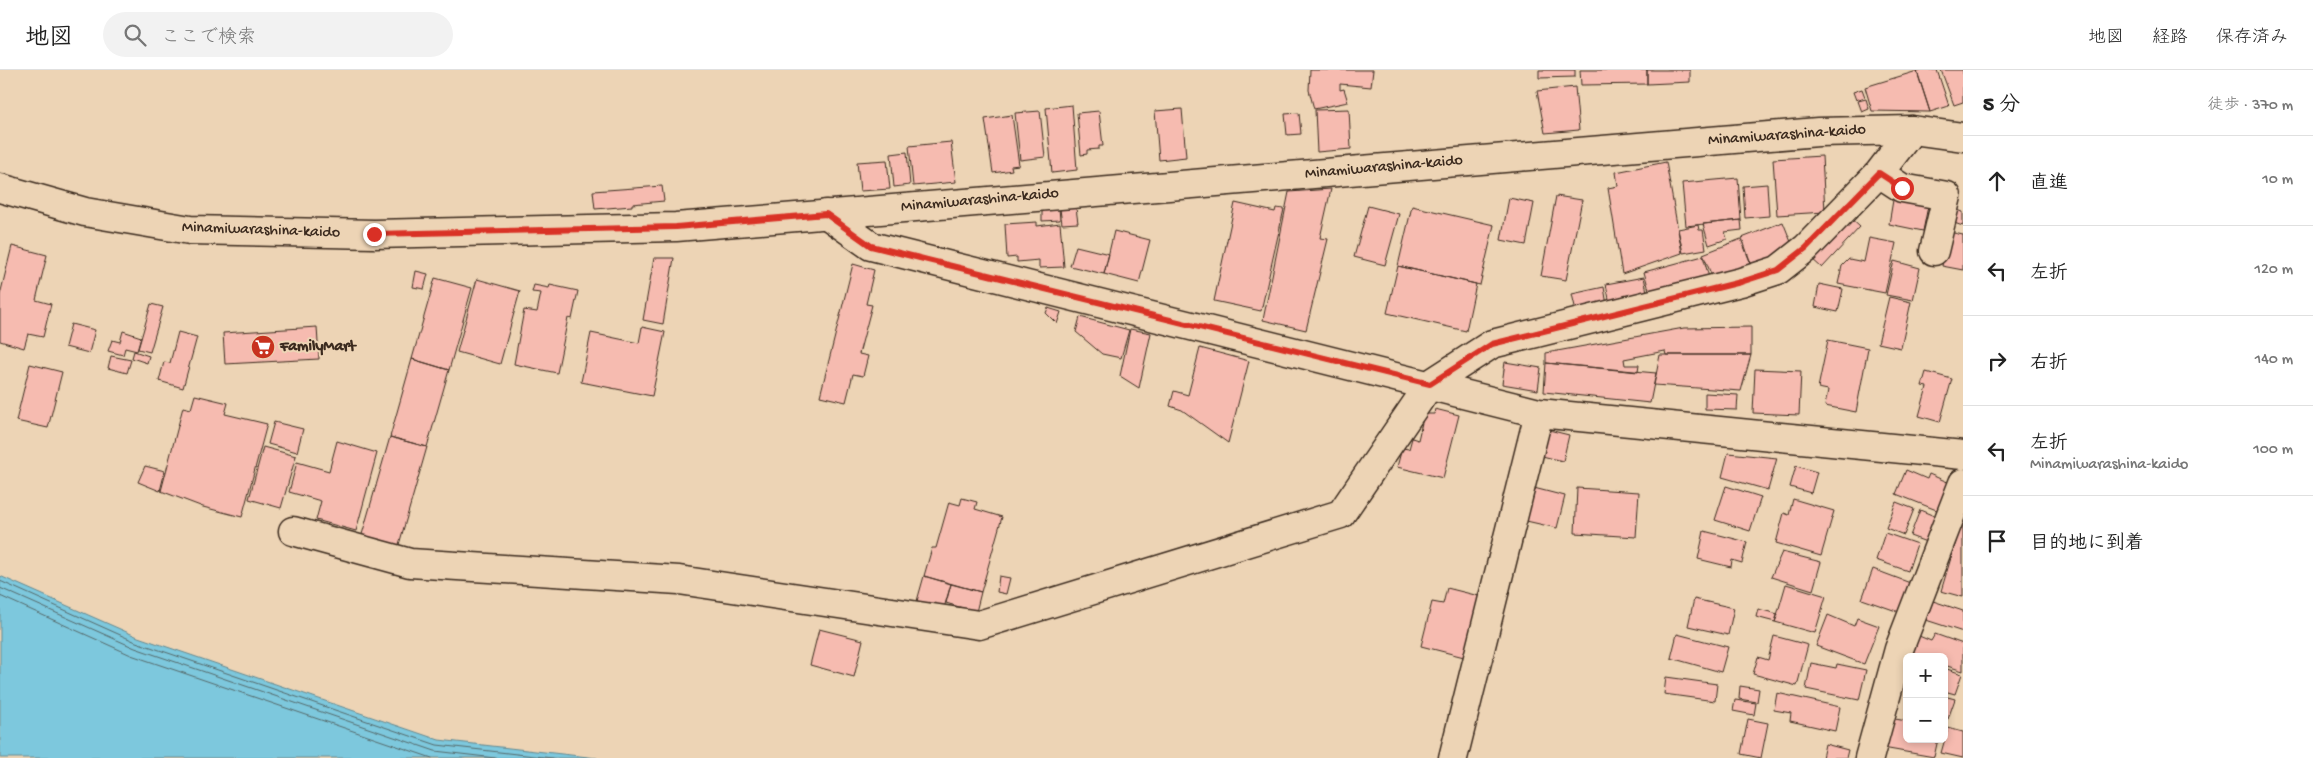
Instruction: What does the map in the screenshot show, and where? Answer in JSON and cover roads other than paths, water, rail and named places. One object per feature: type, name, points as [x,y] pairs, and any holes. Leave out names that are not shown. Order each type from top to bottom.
[{"type":"street","name":"Minamiwarashina-kaido","points":[[0,188],[85,212],[190,230],[374,234],[676,227],[1808,133],[1912,130],[1963,137]]},
{"type":"street","points":[[293,531],[410,563],[679,580],[979,625],[1340,514],[1430,384],[1492,344],[1741,282],[1778,270],[1806,248],[1879,173],[1912,130]]},
{"type":"street","points":[[1879,173],[1902,188],[1947,196],[1934,251]]},
{"type":"street","points":[[826,214],[871,246],[1430,384],[1539,413],[1963,455]]},
{"type":"street","points":[[1453,758],[1539,413]]},
{"type":"street","points":[[1869,758],[1899,649],[1963,483]]},
{"type":"water","points":[[0,576],[138,637],[439,740],[597,758],[0,758]]},
{"type":"place","name":"FamilyMart","points":[[263,347]]}]
